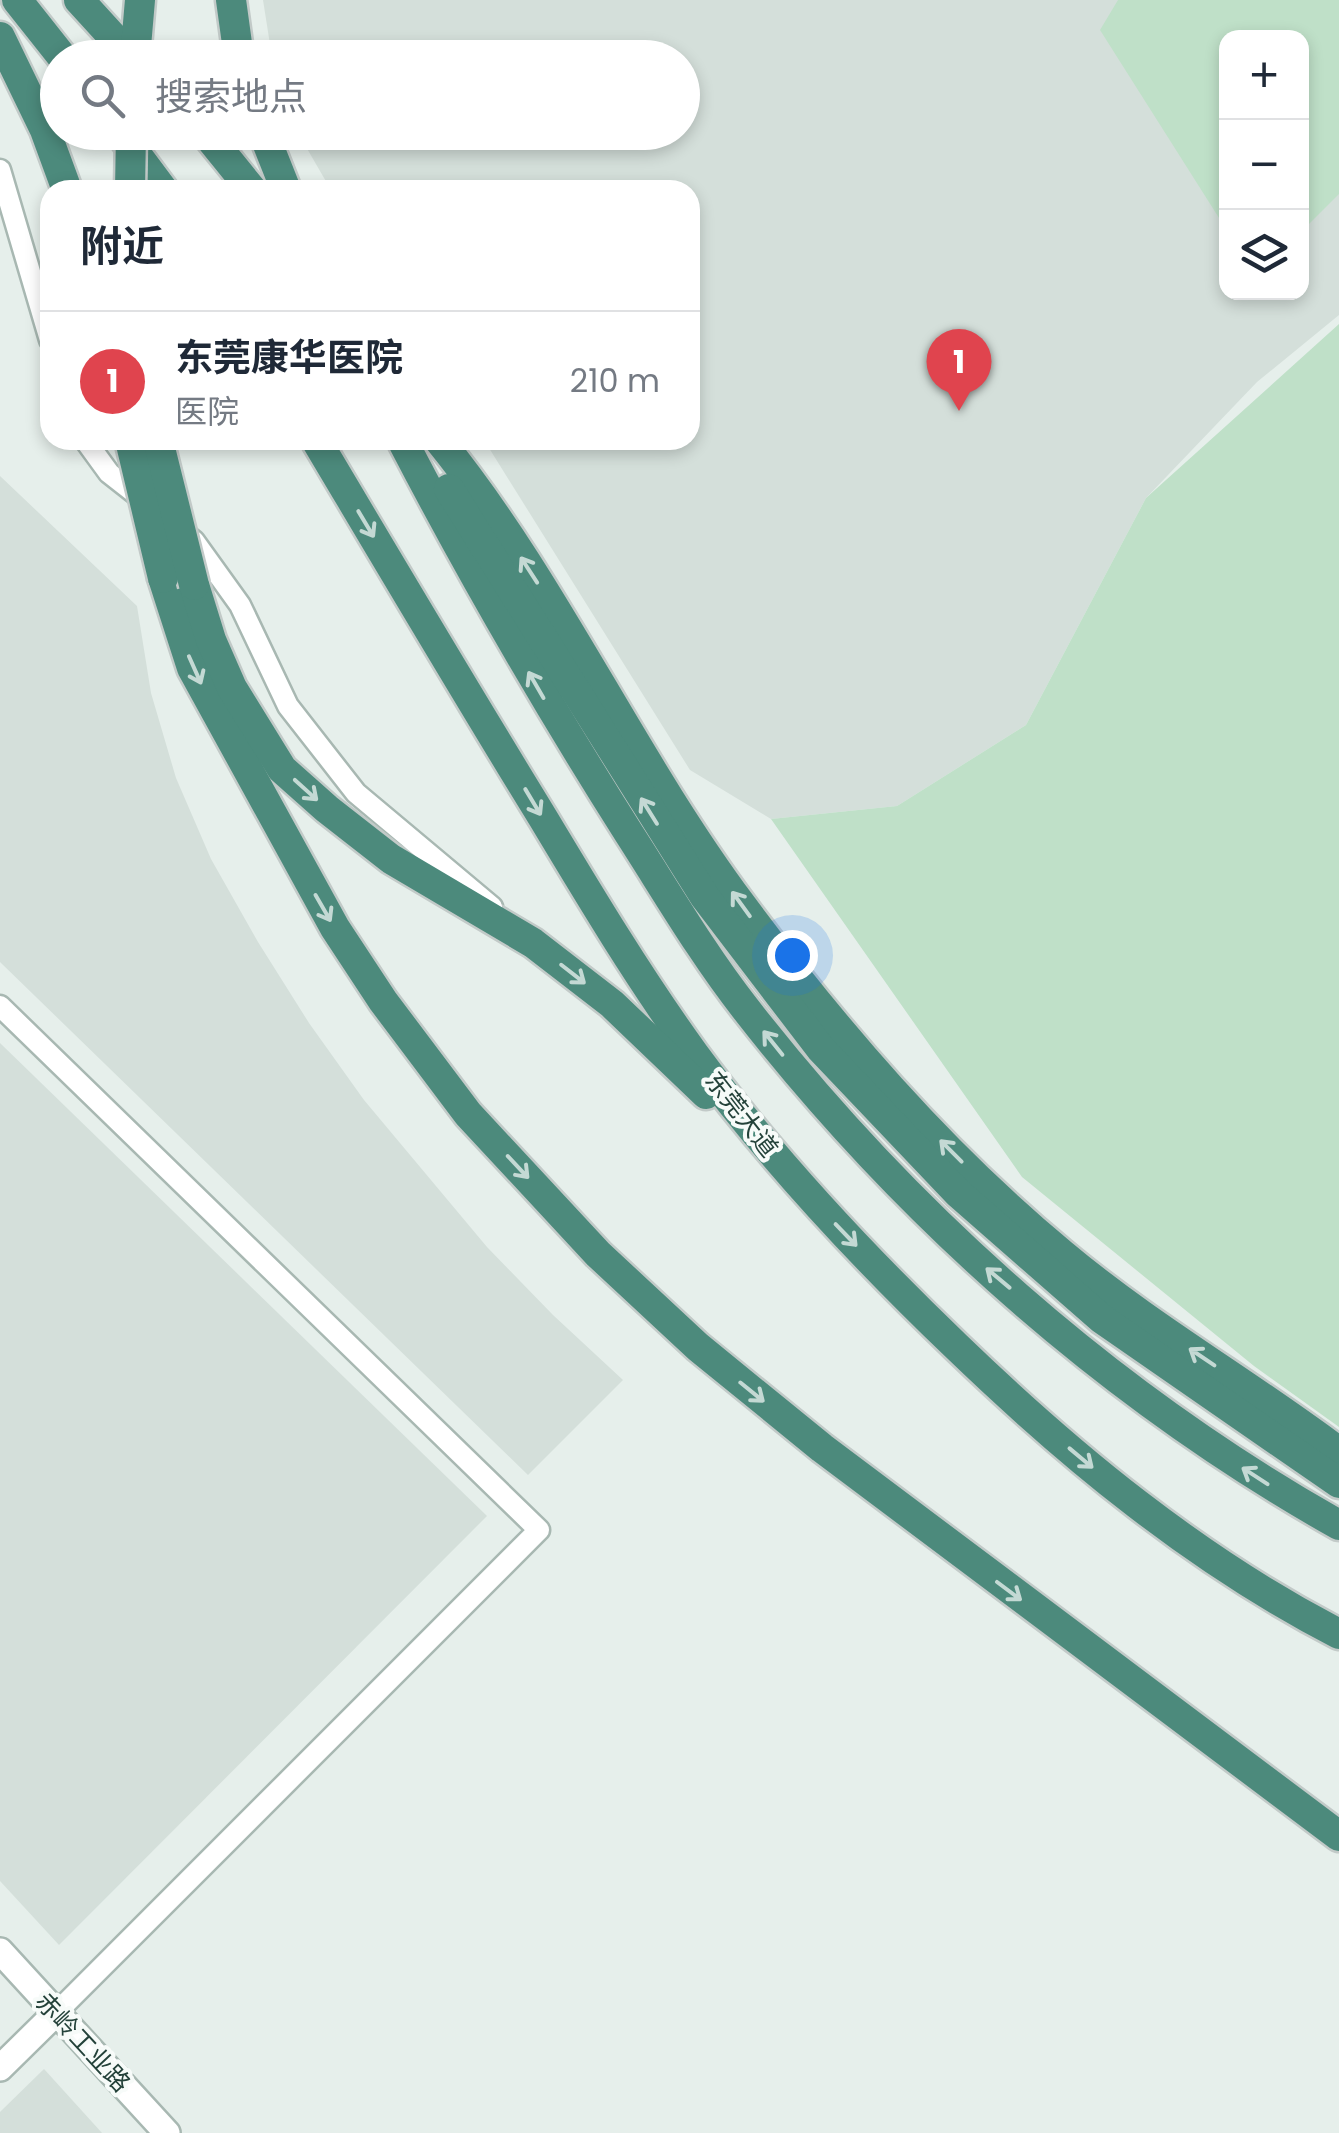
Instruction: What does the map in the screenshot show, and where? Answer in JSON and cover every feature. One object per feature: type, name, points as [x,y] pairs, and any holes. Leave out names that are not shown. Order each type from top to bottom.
[{"type":"highway","points":[[17,0],[49,40]]},
{"type":"highway","points":[[79,0],[117,40]]},
{"type":"highway","points":[[136,40],[140,0]]},
{"type":"highway","points":[[231,0],[237,40]]},
{"type":"highway","points":[[0,38],[40,120]]},
{"type":"highway","points":[[52,150],[63,180]]},
{"type":"highway","points":[[130,180],[131,150]]},
{"type":"highway","points":[[133,150],[156,180]]},
{"type":"highway","points":[[219,150],[244,180]]},
{"type":"highway","points":[[270,150],[282,180]]},
{"type":"highway","points":[[132,450],[163,578],[192,668],[334,928],[468,1114],[598,1254],[698,1347],[822,1448],[1339,1836]]},
{"type":"highway","points":[[160,450],[194,585],[275,823]]},
{"type":"highway","name":"东莞大道","points":[[322,450],[618,942],[694,1054],[815,1204],[1017,1404],[1141,1509],[1237,1574],[1339,1634]]},
{"type":"highway","points":[[407,450],[538,690],[732,991],[813,1092],[872,1158],[968,1252],[1071,1339],[1200,1440],[1339,1525]]},
{"type":"highway","points":[[424,450],[704,897],[820,1049],[958,1192],[1102,1319],[1339,1484]]},
{"type":"highway","points":[[446,450],[471,480],[594,672],[680,816],[737,899],[828,1018],[887,1087],[1061,1254],[1339,1452]]},
{"type":"highway","points":[[232,688],[282,768],[327,810],[392,859],[533,943],[612,1004],[815,1204]]},
{"type":"street","points":[[0,75],[40,124]]},
{"type":"street","points":[[0,170],[40,306]]},
{"type":"street","points":[[92,450],[109,473],[194,541],[240,605],[288,706],[356,793],[533,943]]},
{"type":"street","points":[[0,1006],[539,1530],[0,2068]]},
{"type":"street","name":"赤岭工业路","points":[[0,1952],[167,2133]]},
{"type":"shaded area","points":[[263,0],[1339,0],[1339,315],[1257,382],[1146,498],[1026,725],[897,806],[771,819],[690,770],[490,450],[700,450],[700,180],[325,180],[308,150],[700,150],[700,40],[269,40]]},
{"type":"shaded area","points":[[0,476],[137,606],[151,693],[176,778],[211,859],[309,1023],[364,1100],[487,1247],[623,1380],[528,1475],[0,962]]},
{"type":"shaded area","points":[[0,1043],[487,1516],[59,1945],[0,1881]]},
{"type":"shaded area","points":[[44,2069],[102,2133],[0,2133],[0,2112]]},
{"type":"green space","points":[[1118,0],[1339,0],[1339,194],[1309,224],[1309,30],[1219,30],[1219,218],[1100,30]]},
{"type":"green space","points":[[1339,324],[1339,1427],[1254,1366],[1022,1177],[771,819],[897,806],[1026,725],[1146,498]]},
{"type":"place","name":"东莞康华医院","points":[[959,411]]}]
